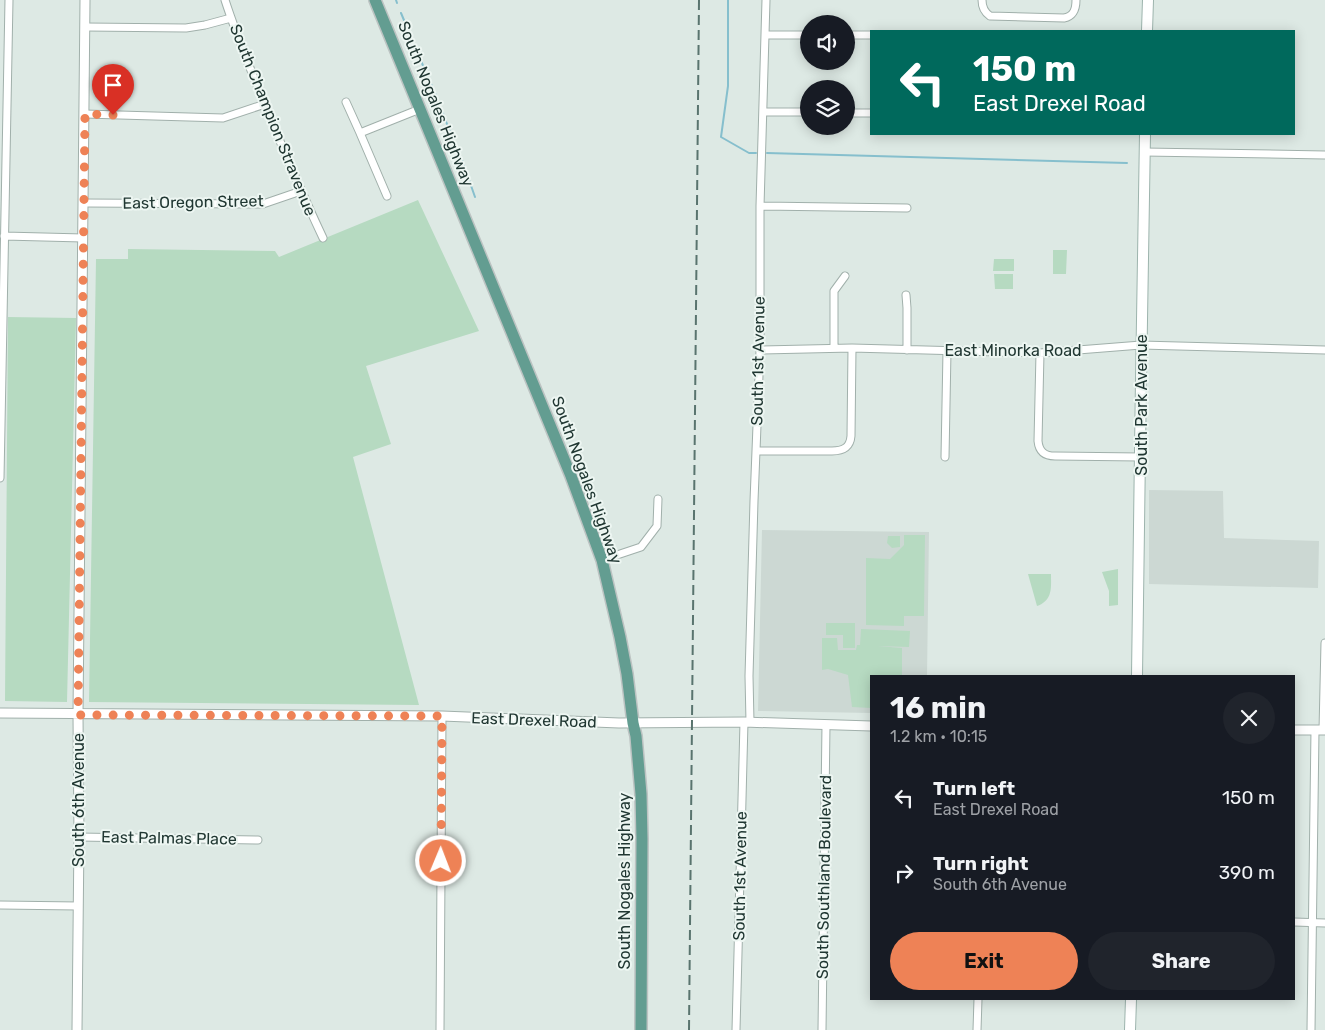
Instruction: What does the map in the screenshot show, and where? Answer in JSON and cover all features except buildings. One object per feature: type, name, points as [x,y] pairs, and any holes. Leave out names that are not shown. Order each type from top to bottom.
[{"type":"main road","name":"South Nogales Highway","points":[[376,0],[571,476],[602,560],[620,637],[637,746],[641,794],[641,1030]]},
{"type":"main road","points":[[1147,30],[1148,0]]},
{"type":"main road","name":"South Park Avenue","points":[[1137,675],[1140,346],[1145,135]]},
{"type":"main road","points":[[1130,1030],[1131,1000]]},
{"type":"street","points":[[0,478],[4,100],[9,0]]},
{"type":"street","name":"South 6th Avenue","points":[[77,1030],[78,715],[86,0]]},
{"type":"street","name":"South Champion Stravenue","points":[[225,0],[265,104],[301,191],[323,238]]},
{"type":"street","name":"South 1st Avenue","points":[[736,1030],[760,350],[760,206],[766,0]]},
{"type":"street","points":[[982,0],[984,14],[990,16],[1064,18],[1073,16],[1076,9],[1076,0]]},
{"type":"street","points":[[86,27],[186,28],[231,18]]},
{"type":"street","points":[[766,35],[800,35]]},
{"type":"street","points":[[855,35],[870,35]]},
{"type":"street","points":[[346,102],[387,196]]},
{"type":"street","points":[[85,114],[223,118],[265,104]]},
{"type":"street","points":[[360,132],[420,109]]},
{"type":"street","points":[[763,112],[800,112]]},
{"type":"street","points":[[855,113],[870,113]]},
{"type":"street","points":[[1144,152],[1325,155]]},
{"type":"street","name":"East Oregon Street","points":[[84,203],[263,204],[301,191]]},
{"type":"street","points":[[760,206],[907,208]]},
{"type":"street","points":[[4,236],[83,238]]},
{"type":"street","points":[[834,348],[834,291],[845,276]]},
{"type":"street","points":[[906,295],[907,350]]},
{"type":"street","name":"East Minorka Road","points":[[760,350],[852,348],[1040,353],[1140,346],[1325,350]]},
{"type":"street","points":[[756,451],[839,451],[847,449],[850,441],[852,348]]},
{"type":"street","points":[[945,457],[947,351]]},
{"type":"street","points":[[1040,353],[1038,440],[1040,453],[1055,456],[1140,457]]},
{"type":"street","points":[[602,560],[641,547],[657,526],[658,499]]},
{"type":"street","points":[[1311,1030],[1312,923],[1325,644]]},
{"type":"street","name":"East Drexel Road","points":[[0,714],[442,716],[633,723],[747,722],[870,726]]},
{"type":"street","points":[[440,1030],[442,716]]},
{"type":"street","name":"South Southland Boulevard","points":[[822,1030],[826,725]]},
{"type":"street","points":[[1295,730],[1321,730]]},
{"type":"street","name":"East Palmas Place","points":[[79,837],[258,840]]},
{"type":"street","points":[[0,905],[78,906]]},
{"type":"street","points":[[1295,922],[1325,923]]},
{"type":"street","points":[[977,1030],[978,1000]]},
{"type":"shaded area","points":[[1149,490],[1223,491],[1224,538],[1319,541],[1318,588],[1149,584]]},
{"type":"shaded area","points":[[762,530],[929,532],[927,675],[870,675],[870,713],[758,711]]},
{"type":"green space","points":[[418,200],[479,331],[366,366],[391,444],[353,457],[419,705],[89,702],[96,259],[128,259],[128,249],[275,251],[279,257]]},
{"type":"green space","points":[[1053,250],[1067,250],[1066,274],[1053,274]]},
{"type":"green space","points":[[994,259],[1014,259],[1014,271],[993,271]]},
{"type":"green space","points":[[994,274],[1013,274],[1013,289],[995,289]]},
{"type":"green space","points":[[8,317],[76,318],[67,702],[5,701]]},
{"type":"green space","points":[[904,535],[925,535],[924,616],[904,616],[904,626],[866,625],[866,558],[890,559],[904,545]]},
{"type":"green space","points":[[888,536],[900,536],[900,547],[892,548],[887,543]]},
{"type":"green space","points":[[1118,569],[1118,605],[1109,606],[1109,591],[1102,572]]},
{"type":"green space","points":[[1028,574],[1051,574],[1050,593],[1046,600],[1037,606]]},
{"type":"green space","points":[[826,623],[855,623],[855,648],[843,648],[843,635],[826,635]]},
{"type":"green space","points":[[861,629],[910,631],[909,647],[877,646],[902,648],[902,675],[870,675],[870,708],[852,707],[848,675],[828,669],[822,670],[822,638],[837,638],[838,650],[856,650],[857,645],[860,645]]},
{"type":"waterway","points":[[728,0],[728,86],[721,137],[749,153],[756,153]]},
{"type":"waterway","points":[[401,13],[411,37]]},
{"type":"waterway","points":[[418,54],[437,98]]},
{"type":"waterway","points":[[441,108],[456,148]]},
{"type":"waterway","points":[[767,153],[1127,163]]},
{"type":"waterway","points":[[462,160],[475,197]]},
{"type":"railway","points":[[689,1030],[699,0]]},
{"type":"route","points":[[113,115],[85,114],[78,715],[442,716],[441,861]]}]
